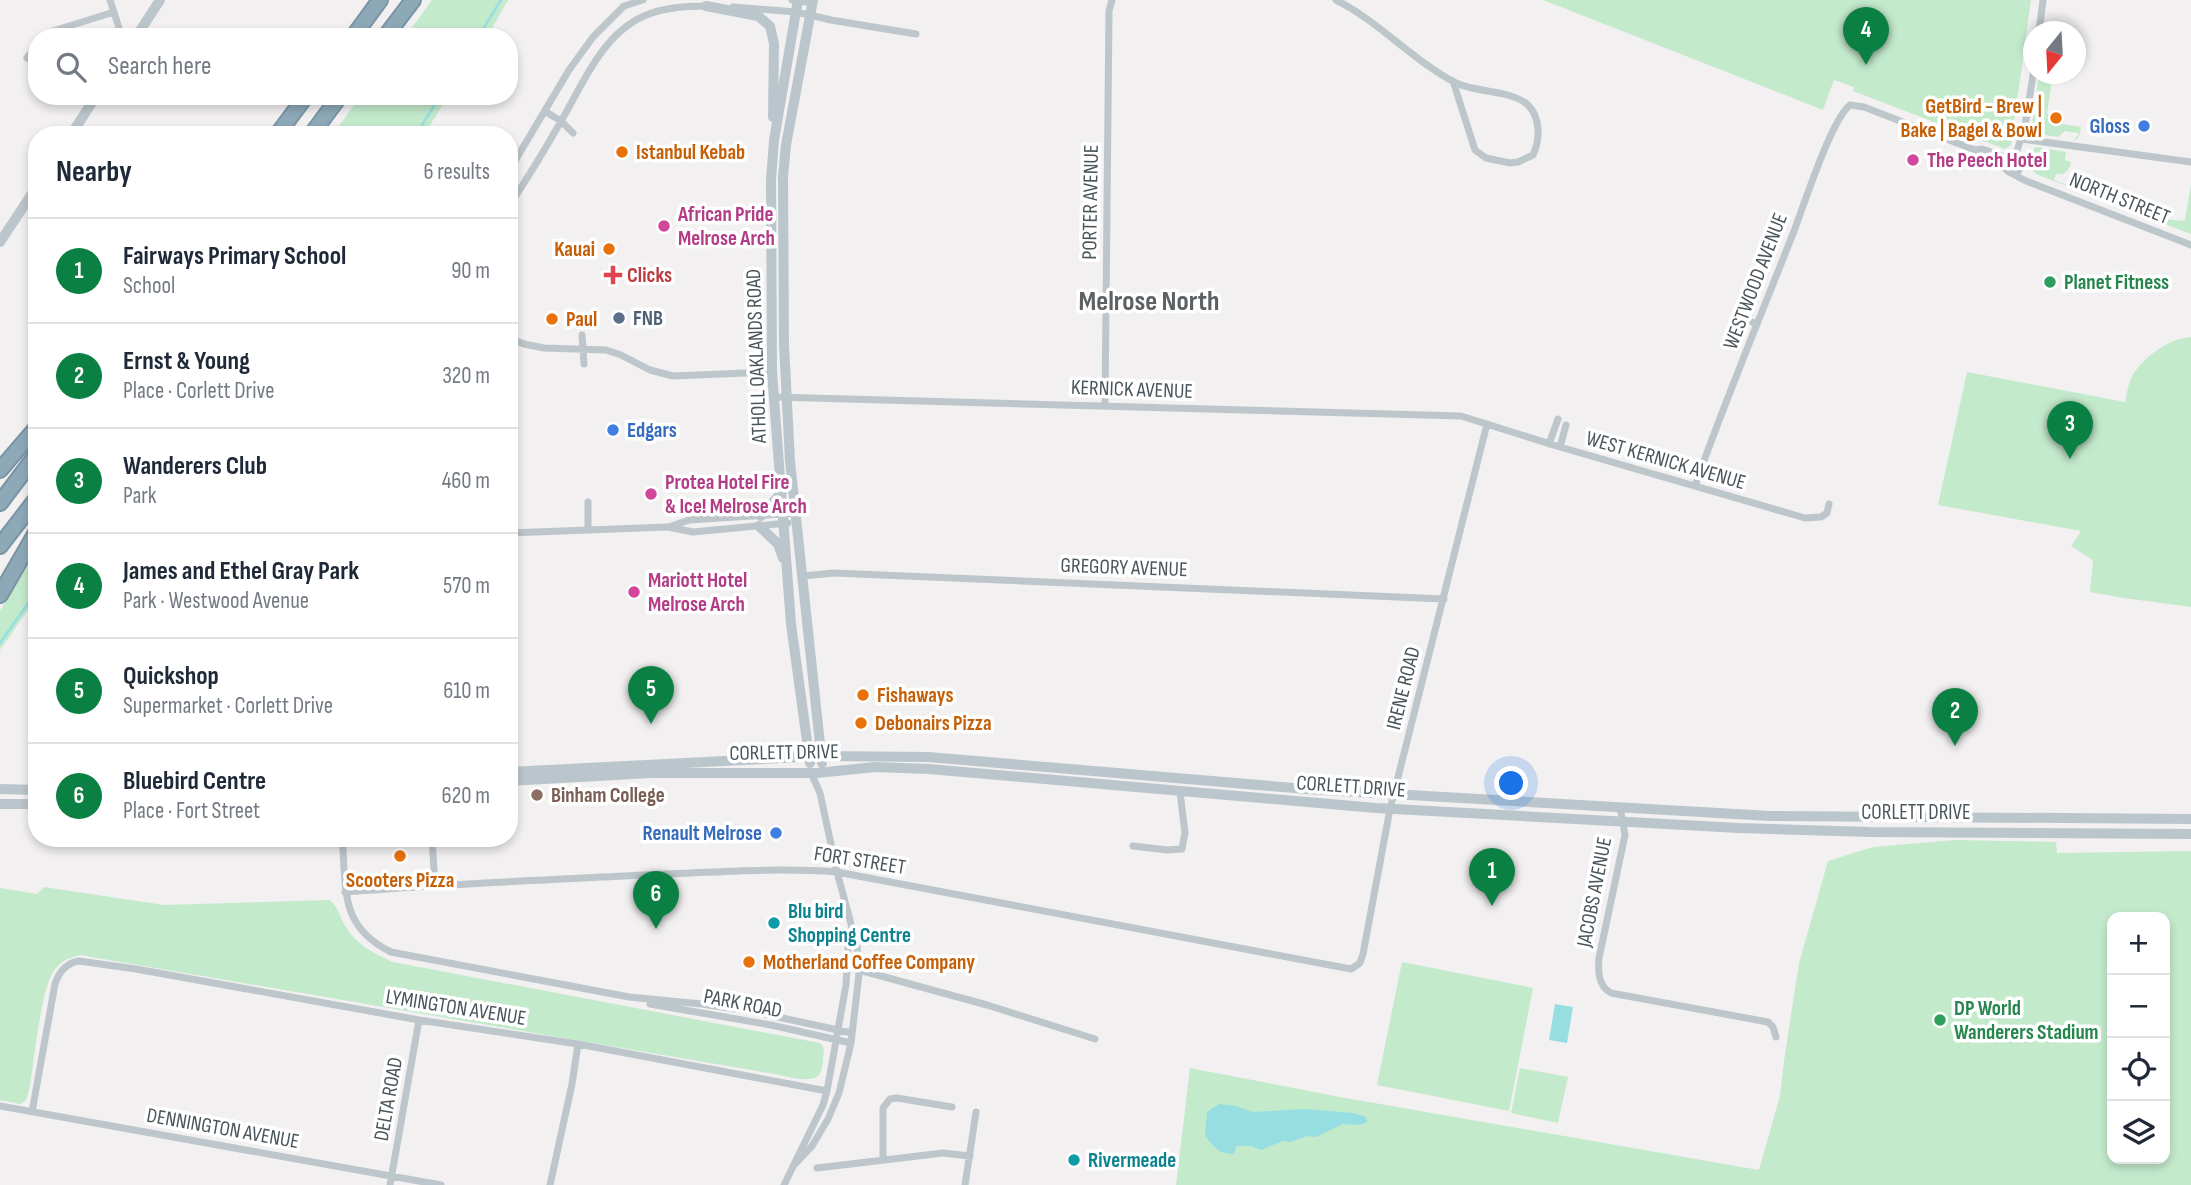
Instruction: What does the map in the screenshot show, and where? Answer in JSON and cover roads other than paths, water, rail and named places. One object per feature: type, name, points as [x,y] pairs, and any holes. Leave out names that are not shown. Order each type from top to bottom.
[{"type":"highway","points":[[360,28],[380,0]]},
{"type":"highway","points":[[392,28],[413,0]]},
{"type":"highway","points":[[283,126],[299,105]]},
{"type":"highway","points":[[318,126],[333,105]]},
{"type":"highway","points":[[0,470],[28,437]]},
{"type":"highway","points":[[0,503],[28,466]]},
{"type":"highway","points":[[0,546],[28,510]]},
{"type":"highway","points":[[0,595],[28,547]]},
{"type":"main road","points":[[141,28],[160,0]]},
{"type":"main road","name":"ATHOLL OAKLANDS ROAD","points":[[813,1],[786,145],[783,177],[784,344],[790,461],[824,773]]},
{"type":"main road","name":"ATHOLL OAKLANDS ROAD","points":[[797,4],[771,180],[772,372],[786,567],[811,773]]},
{"type":"main road","points":[[706,6],[758,16],[770,26],[774,44],[775,140]]},
{"type":"main road","points":[[77,126],[90,105]]},
{"type":"main road","points":[[0,242],[28,200]]},
{"type":"main road","points":[[782,492],[760,521],[778,544],[786,567]]},
{"type":"main road","points":[[795,657],[808,631]]},
{"type":"main road","name":"CORLETT DRIVE","points":[[518,772],[821,756],[928,757],[1200,782],[1770,816],[2191,819]]},
{"type":"main road","name":"CORLETT DRIVE","points":[[518,780],[651,773],[824,773],[875,767],[929,769],[1390,809],[1621,822],[1787,830],[2191,834]]},
{"type":"main road","points":[[0,789],[28,790]]},
{"type":"main road","points":[[0,804],[28,804]]},
{"type":"street","points":[[110,0],[119,28]]},
{"type":"street","points":[[518,157],[569,70],[593,37],[624,6],[643,0]]},
{"type":"street","points":[[792,0],[810,15],[916,34]]},
{"type":"street","name":"PORTER AVENUE","points":[[1105,405],[1109,11],[1112,0]]},
{"type":"street","points":[[1336,0],[1453,81],[1469,89],[1520,99],[1530,107],[1536,118],[1538,141],[1533,155],[1510,163],[1486,158],[1475,150],[1453,81]]},
{"type":"street","points":[[2040,21],[2043,0]]},
{"type":"street","points":[[518,191],[604,50],[632,22],[656,12],[706,6],[797,4],[813,1]]},
{"type":"street","points":[[62,28],[114,12]]},
{"type":"street","points":[[2012,158],[2020,162],[2020,169],[2008,171],[2006,161],[2012,158],[2022,139],[2031,84]]},
{"type":"street","name":"WESTWOOD AVENUE","points":[[1695,486],[1834,129],[1850,105],[1864,107]]},
{"type":"street","name":"NORTH STREET","points":[[1864,107],[1975,150],[1980,156],[2026,181],[2191,245]]},
{"type":"street","points":[[546,112],[561,121],[573,133]]},
{"type":"street","points":[[2022,139],[2191,162]]},
{"type":"street","name":"NORTH STREET","points":[[1975,150],[1982,149],[2012,158]]},
{"type":"street","name":"NORTH STREET","points":[[2020,169],[2035,183]]},
{"type":"street","points":[[1739,317],[1757,324]]},
{"type":"street","points":[[582,335],[584,364]]},
{"type":"street","points":[[518,342],[544,348],[614,352],[650,370],[673,376],[772,372]]},
{"type":"street","name":"KERNICK AVENUE","points":[[774,397],[1447,415],[1470,418],[1487,424]]},
{"type":"street","points":[[1549,444],[1558,419]]},
{"type":"street","name":"WEST KERNICK AVENUE","points":[[1487,424],[1805,518],[1821,517],[1827,513],[1829,504]]},
{"type":"street","name":"IRENE ROAD","points":[[1360,963],[1390,809],[1487,424]]},
{"type":"street","points":[[1560,447],[1566,425]]},
{"type":"street","points":[[588,502],[588,529]]},
{"type":"street","points":[[518,533],[668,527],[693,532],[797,517]]},
{"type":"street","points":[[668,527],[689,520],[760,521]]},
{"type":"street","name":"GREGORY AVENUE","points":[[803,576],[834,573],[1444,598]]},
{"type":"street","name":"ATHOLL OAKLANDS ROAD","points":[[794,1165],[811,1146],[834,1108],[851,1043],[859,970],[857,946],[849,923],[820,793],[811,773]]},
{"type":"street","name":"ATHOLL OAKLANDS ROAD","points":[[820,793],[824,773]]},
{"type":"street","points":[[1133,846],[1182,849],[1185,833],[1180,792]]},
{"type":"street","name":"JACOBS AVENUE","points":[[1620,807],[1625,835],[1599,958],[1598,972],[1603,988],[1611,993],[1768,1022],[1776,1037]]},
{"type":"street","name":"PARK ROAD","points":[[342,847],[345,892],[358,927],[373,943],[391,952],[629,997],[736,1009],[852,1033]]},
{"type":"street","points":[[433,847],[435,886]]},
{"type":"street","name":"FORT STREET","points":[[345,892],[801,869],[837,872],[1344,970],[1360,963]]},
{"type":"street","name":"ATHOLL OAKLANDS ROAD","points":[[784,1185],[823,1105],[827,1091],[846,985],[849,923]]},
{"type":"street","name":"LYMINGTON AVENUE","points":[[32,1112],[55,984],[63,969],[79,961],[419,1020],[578,1044],[827,1091]]},
{"type":"street","points":[[859,970],[987,1005],[1095,1039]]},
{"type":"street","name":"PARK ROAD","points":[[629,997],[651,1004],[771,1025],[851,1043]]},
{"type":"street","name":"DELTA ROAD","points":[[390,1185],[419,1020]]},
{"type":"street","points":[[550,1185],[578,1044]]},
{"type":"street","points":[[883,1160],[883,1108],[890,1099],[952,1107]]},
{"type":"street","name":"DENNINGTON AVENUE","points":[[0,1106],[440,1185]]},
{"type":"street","points":[[965,1185],[976,1112]]},
{"type":"street","points":[[817,1168],[943,1153],[970,1156]]},
{"type":"water","points":[[1555,1004],[1573,1007],[1567,1043],[1549,1040]]},
{"type":"water","points":[[1219,1104],[1253,1112],[1305,1109],[1353,1113],[1366,1117],[1367,1122],[1360,1125],[1343,1124],[1316,1137],[1283,1141],[1261,1150],[1252,1146],[1236,1146],[1234,1154],[1229,1154],[1217,1149],[1205,1135],[1207,1112]]},
{"type":"waterway","points":[[484,28],[501,0]]},
{"type":"waterway","points":[[422,126],[434,105]]},
{"type":"waterway","points":[[0,643],[28,604]]},
{"type":"place","name":"James and Ethel Gray Park","points":[[1866,65]]},
{"type":"place","name":"GetBird - Brew | Bake | Bagel & Bowl","points":[[2056,118]]},
{"type":"place","name":"Gloss","points":[[2144,126]]},
{"type":"place","name":"Istanbul Kebab","points":[[622,152]]},
{"type":"place","name":"The Peech Hotel","points":[[1913,160]]},
{"type":"place","name":"African Pride Melrose Arch","points":[[664,226]]},
{"type":"place","name":"Kauai","points":[[609,249]]},
{"type":"place","name":"Clicks","points":[[613,275]]},
{"type":"place","name":"Planet Fitness","points":[[2050,282]]},
{"type":"place","name":"FNB","points":[[619,318]]},
{"type":"place","name":"Paul","points":[[552,319]]},
{"type":"place","name":"Edgars","points":[[613,430]]},
{"type":"place","name":"Wanderers Club","points":[[2070,459]]},
{"type":"place","name":"Protea Hotel Fire & Ice! Melrose Arch","points":[[651,494]]},
{"type":"place","name":"Mariott Hotel Melrose Arch","points":[[634,592]]},
{"type":"place","name":"Fishaways","points":[[863,695]]},
{"type":"place","name":"Debonairs Pizza","points":[[861,723]]},
{"type":"place","name":"Quickshop","points":[[651,724]]},
{"type":"place","name":"Ernst & Young","points":[[1955,746]]},
{"type":"place","name":"Binham College","points":[[537,795]]},
{"type":"place","name":"Renault Melrose","points":[[776,833]]},
{"type":"place","name":"Scooters Pizza","points":[[400,856]]},
{"type":"place","name":"Fairways Primary School","points":[[1492,906]]},
{"type":"place","name":"Blu bird Shopping Centre","points":[[774,923]]},
{"type":"place","name":"Bluebird Centre","points":[[656,929]]},
{"type":"place","name":"Motherland Coffee Company","points":[[749,962]]},
{"type":"place","name":"DP World Wanderers Stadium","points":[[1940,1020]]},
{"type":"place","name":"Rivermeade","points":[[1074,1160]]},
{"type":"district","name":"Melrose North","points":[[1149,300]]}]
